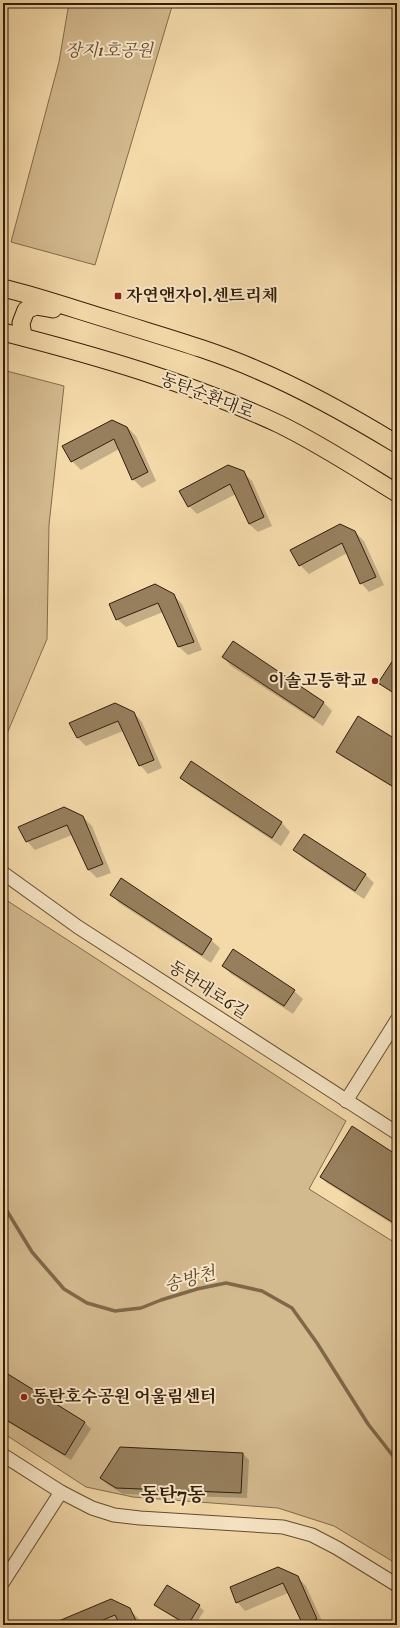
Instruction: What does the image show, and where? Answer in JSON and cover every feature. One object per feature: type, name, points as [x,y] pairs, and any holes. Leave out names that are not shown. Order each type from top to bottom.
[{"type":"main road","points":[[3,288],[195,347],[254,368],[357,419],[397,444]]},
{"type":"main road","points":[[23,337],[21,323],[26,310],[36,306],[90,314]]},
{"type":"main road","name":"동탄순환대로","points":[[3,332],[141,371],[233,404],[315,443],[397,493]]},
{"type":"street","name":"동탄대로6길","points":[[3,873],[78,927],[397,1133]]},
{"type":"street","points":[[346,1101],[397,1020]]},
{"type":"street","points":[[3,1455],[61,1492],[92,1508],[114,1514],[140,1518],[283,1527],[312,1535],[337,1548],[397,1585]]},
{"type":"street","points":[[3,1582],[61,1492]]},
{"type":"green space","name":"장지1호공원","points":[[69,3],[173,3],[95,265],[11,242],[59,62]]},
{"type":"green space","points":[[3,370],[64,386],[49,525],[47,639],[3,743]]},
{"type":"green space","points":[[3,898],[346,1121],[309,1189],[397,1244],[397,1564],[334,1526],[278,1508],[133,1497],[86,1487],[3,1433]]},
{"type":"building","points":[[112,420],[127,427],[148,472],[132,480],[114,439],[71,462],[62,446]]},
{"type":"building","points":[[228,465],[244,471],[264,517],[249,524],[230,484],[188,507],[179,491]]},
{"type":"building","points":[[340,524],[355,531],[376,577],[360,584],[342,543],[299,566],[290,550]]},
{"type":"building","points":[[155,584],[174,594],[194,642],[178,647],[158,603],[116,620],[109,604]]},
{"type":"building","points":[[233,641],[324,702],[314,718],[222,657]]},
{"type":"building","points":[[397,654],[397,695],[378,683]]},
{"type":"building","points":[[115,703],[134,712],[154,760],[139,766],[118,721],[77,738],[69,723]]},
{"type":"building","points":[[358,716],[397,740],[397,789],[336,752]]},
{"type":"building","points":[[191,761],[282,822],[272,838],[180,778]]},
{"type":"building","points":[[64,807],[83,816],[103,864],[88,870],[67,825],[26,842],[18,827]]},
{"type":"building","points":[[304,834],[366,874],[355,891],[293,850]]},
{"type":"building","points":[[121,878],[212,939],[202,955],[110,895]]},
{"type":"building","points":[[233,949],[295,990],[284,1006],[222,966]]},
{"type":"building","points":[[352,1126],[397,1155],[397,1225],[320,1177]]},
{"type":"building","name":"동탄호수공원 어울림센터","points":[[3,1371],[85,1422],[65,1455],[3,1418]]},
{"type":"building","points":[[120,1447],[243,1453],[241,1493],[116,1488],[100,1478]]},
{"type":"building","points":[[278,1567],[298,1576],[317,1619],[303,1625],[283,1583],[236,1603],[230,1587]]},
{"type":"building","points":[[167,1585],[200,1605],[188,1625],[154,1605]]},
{"type":"building","points":[[111,1599],[130,1608],[138,1625],[120,1625],[115,1615],[91,1625],[49,1625]]},
{"type":"waterway","name":"송방천","points":[[3,1202],[32,1252],[64,1289],[87,1303],[115,1311],[141,1308],[197,1289],[226,1283],[262,1291],[292,1308],[317,1343],[368,1424],[397,1461]]},
{"type":"place","name":"자연앤자이.센트리체","points":[[118,296]]},
{"type":"place","name":"이솔고등학교","points":[[375,681]]},
{"type":"place","name":"동탄호수공원 어울림센터","points":[[24,1397]]},
{"type":"district","name":"동탄7동","points":[[173,1495]]}]
